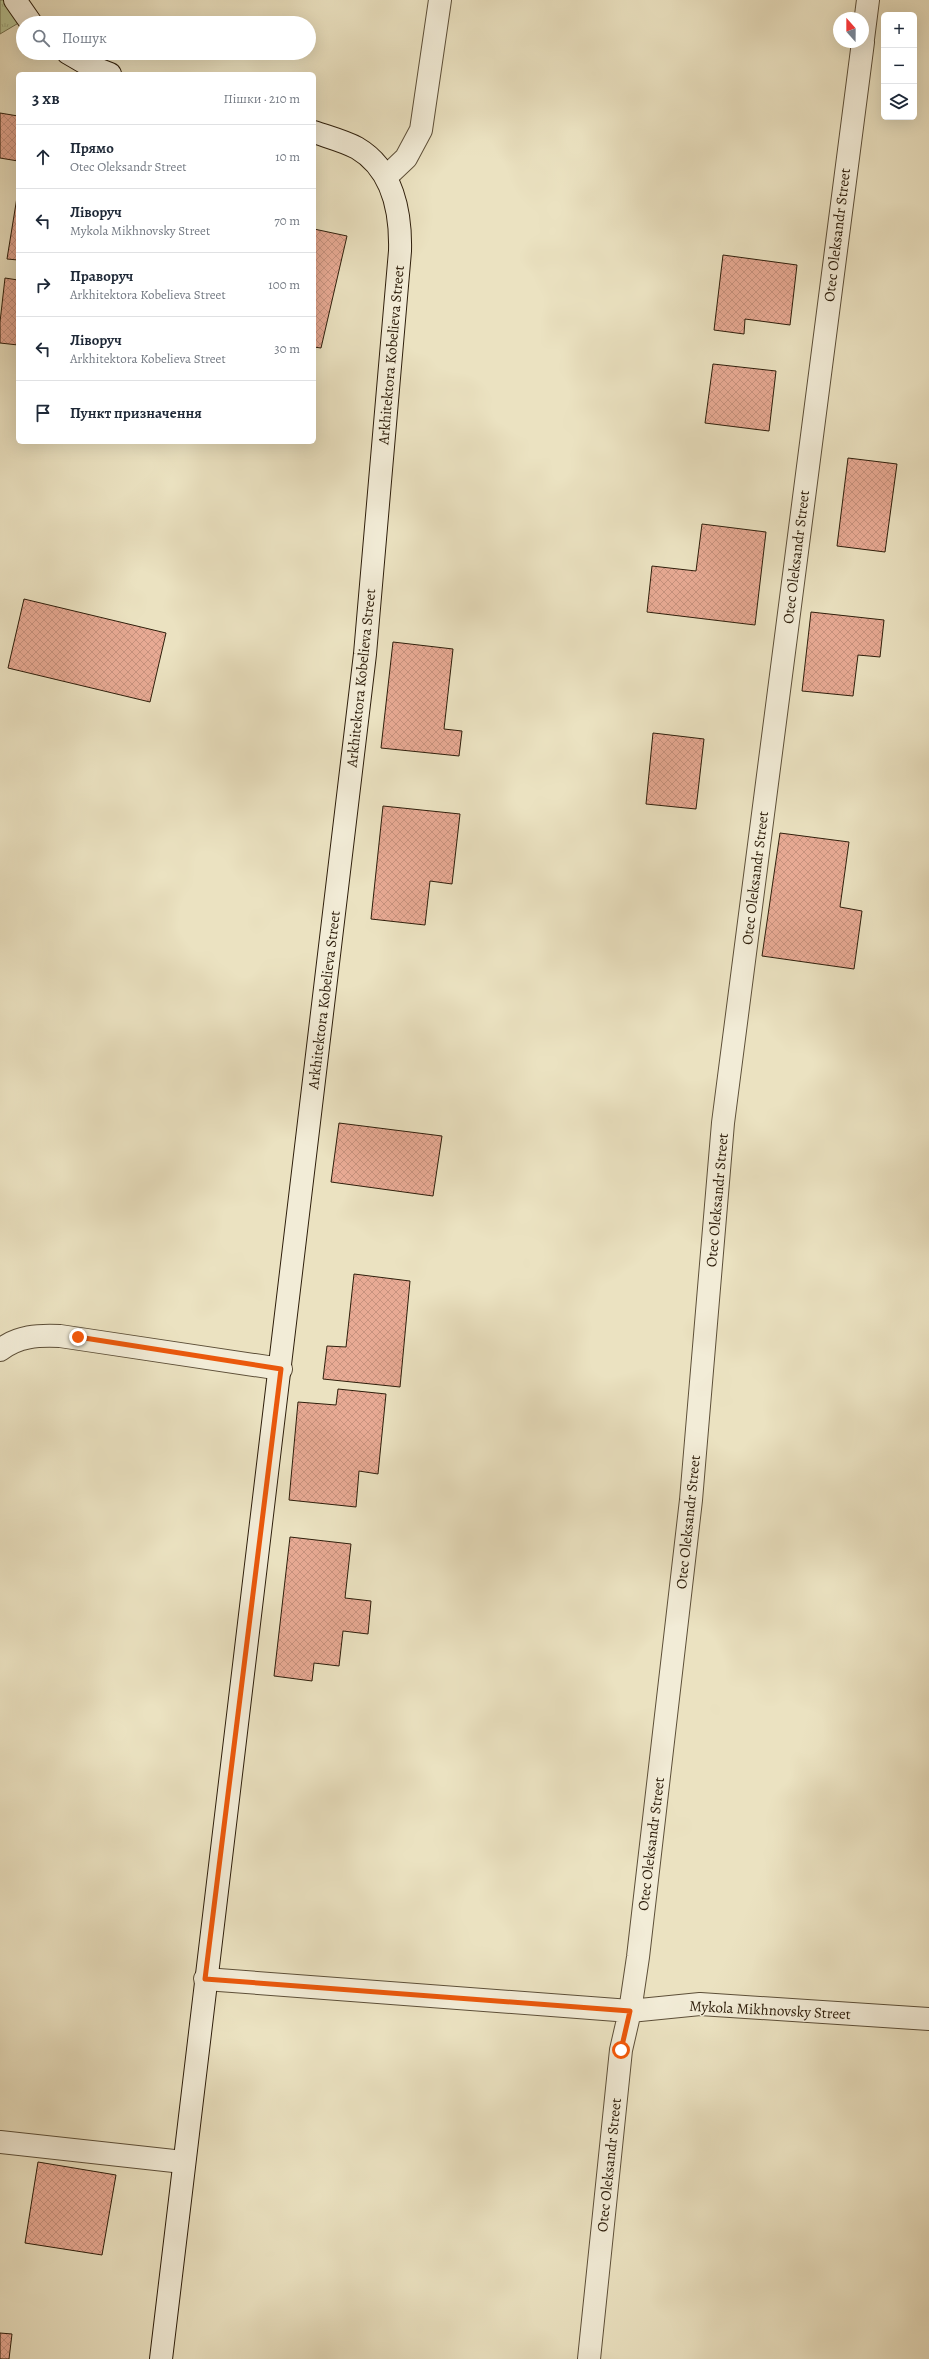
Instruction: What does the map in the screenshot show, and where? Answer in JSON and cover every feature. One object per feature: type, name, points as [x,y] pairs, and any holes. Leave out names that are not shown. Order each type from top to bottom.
[{"type":"street","points":[[15,0],[26,16]]},
{"type":"street","points":[[316,133],[357,148],[367,155],[386,177],[406,158],[421,130],[440,0]]},
{"type":"street","name":"Otec Oleksandr Street","points":[[867,12],[868,0]]},
{"type":"street","name":"Otec Oleksandr Street","points":[[589,2359],[621,2050],[630,2011],[638,1956],[691,1500],[723,1123],[862,48]]},
{"type":"street","points":[[80,60],[105,72]]},
{"type":"street","name":"Arkhitektora Kobelieva Street","points":[[161,2359],[183,2162],[281,1369],[366,646],[400,251],[398,212],[386,177]]},
{"type":"street","points":[[0,1350],[9,1343],[25,1338],[60,1336],[281,1369]]},
{"type":"street","name":"Mykola Mikhnovsky Street","points":[[205,1979],[630,2011],[700,2004],[929,2018]]},
{"type":"street","points":[[0,2142],[183,2162]]},
{"type":"green space","points":[[0,0],[15,0],[26,16],[16,16],[16,25],[0,34]]},
{"type":"building","points":[[0,113],[16,116],[16,161],[0,158]]},
{"type":"building","points":[[16,203],[16,260],[7,259]]},
{"type":"building","points":[[316,229],[347,236],[321,348],[316,347]]},
{"type":"building","points":[[723,255],[797,265],[790,325],[745,319],[744,334],[714,330]]},
{"type":"building","points":[[5,278],[16,280],[16,345],[0,343],[0,322]]},
{"type":"building","points":[[713,364],[776,371],[769,431],[705,423]]},
{"type":"building","points":[[848,458],[897,464],[885,552],[837,546]]},
{"type":"building","points":[[702,524],[766,532],[755,625],[647,612],[652,566],[696,571]]},
{"type":"building","points":[[24,599],[166,633],[150,702],[8,668]]},
{"type":"building","points":[[811,612],[884,620],[880,657],[858,655],[853,696],[802,691]]},
{"type":"building","points":[[393,642],[453,649],[444,729],[462,731],[459,756],[381,748]]},
{"type":"building","points":[[653,733],[704,739],[696,809],[646,804]]},
{"type":"building","points":[[383,806],[460,814],[452,884],[430,881],[425,925],[371,919]]},
{"type":"building","points":[[780,833],[849,842],[840,907],[862,911],[854,969],[762,956]]},
{"type":"building","points":[[339,1123],[442,1136],[433,1196],[331,1182]]},
{"type":"building","points":[[354,1274],[410,1281],[400,1387],[323,1379],[327,1346],[346,1347]]},
{"type":"building","points":[[338,1389],[386,1394],[378,1474],[359,1471],[356,1507],[289,1500],[298,1402],[336,1405]]},
{"type":"building","points":[[290,1537],[351,1544],[345,1598],[371,1601],[368,1634],[343,1631],[339,1666],[314,1663],[312,1681],[274,1676]]},
{"type":"building","points":[[38,2162],[116,2175],[102,2255],[25,2243]]},
{"type":"building","points":[[0,2333],[12,2334],[9,2359],[0,2359]]},
{"type":"route","points":[[78,1337],[281,1369],[205,1979],[630,2011],[621,2050]]}]
